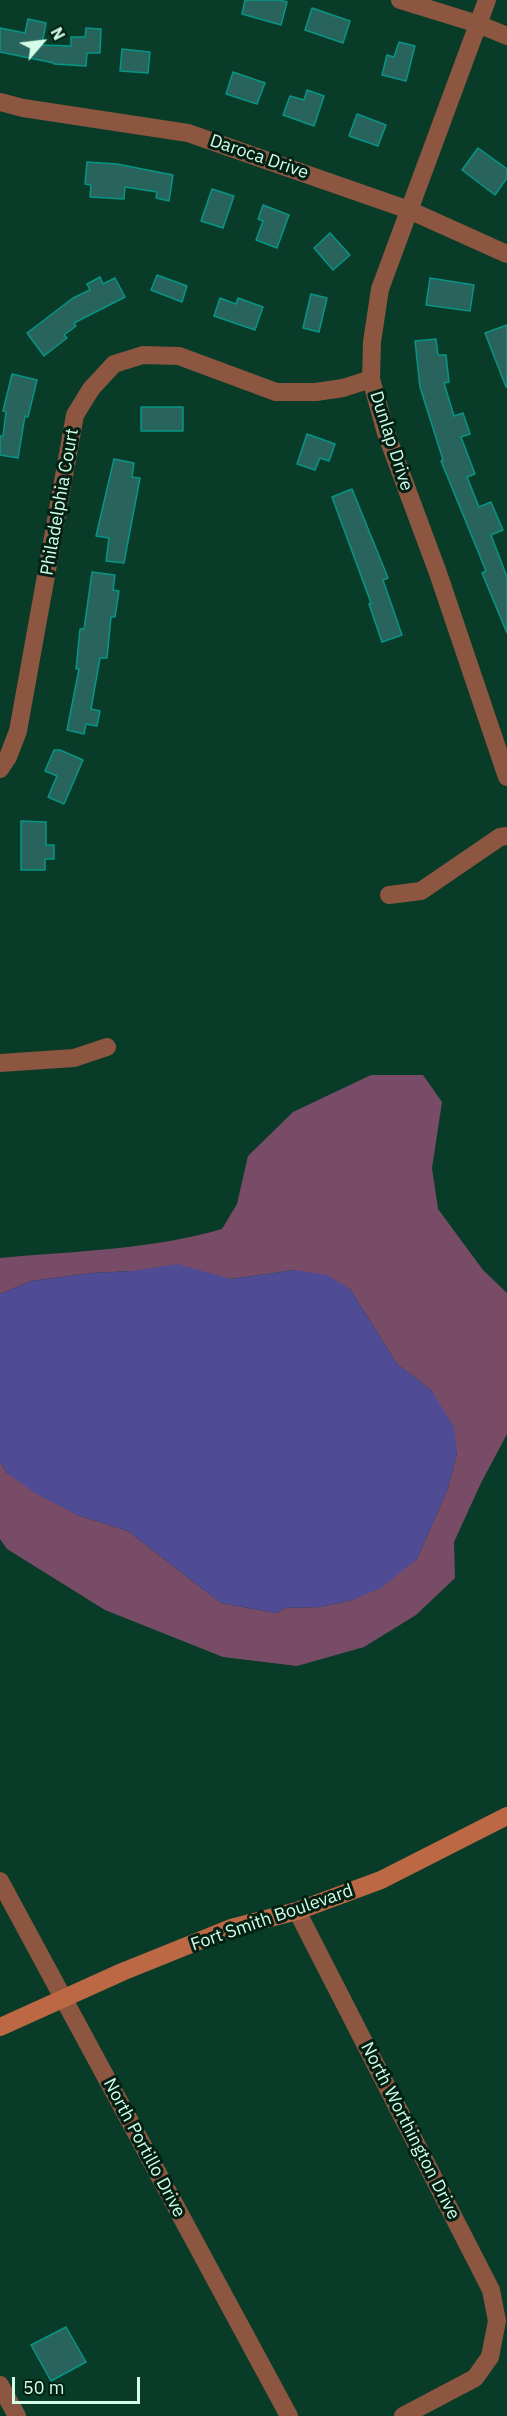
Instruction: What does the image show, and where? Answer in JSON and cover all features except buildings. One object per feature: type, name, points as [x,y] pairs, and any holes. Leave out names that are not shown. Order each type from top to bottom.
[{"type":"street","points":[[400,0],[478,24],[507,36]]},
{"type":"street","name":"Dunlap Drive","points":[[487,0],[380,288],[372,342],[371,379],[386,433],[438,573],[507,777]]},
{"type":"street","name":"Daroca Drive","points":[[0,102],[24,108],[188,134],[409,210],[507,254]]},
{"type":"street","name":"Philadelphia Court","points":[[0,769],[9,757],[18,731],[75,415],[91,388],[114,364],[143,355],[179,356],[276,392],[316,392],[343,388],[371,379]]},
{"type":"street","points":[[389,895],[421,891],[500,837],[507,836]]},
{"type":"street","points":[[0,1064],[74,1058],[107,1047]]},
{"type":"street","name":"Fort Smith Boulevard","points":[[0,2027],[231,1928],[297,1911],[381,1880],[507,1816]]},
{"type":"street","name":"North Portillo Drive","points":[[0,1881],[289,2416]]},
{"type":"street","name":"North Worthington Drive","points":[[297,1911],[491,2290],[497,2321],[490,2357],[475,2378],[403,2416]]},
{"type":"street","points":[[0,2385],[17,2416]]},
{"type":"shaded area","points":[[371,1075],[423,1075],[442,1102],[432,1168],[438,1209],[483,1270],[507,1293],[507,1434],[454,1542],[455,1578],[416,1615],[364,1647],[297,1666],[223,1657],[105,1610],[7,1549],[0,1539],[0,1462],[7,1473],[77,1515],[128,1531],[221,1603],[276,1613],[285,1608],[320,1607],[352,1600],[417,1559],[448,1488],[457,1453],[431,1390],[397,1364],[350,1289],[295,1270],[231,1279],[206,1274],[132,1271],[92,1273],[31,1281],[0,1294],[0,1258],[140,1246],[222,1229],[237,1204],[248,1156],[293,1112]]},
{"type":"shaded area","points":[[177,1264],[231,1279],[295,1270],[327,1275],[350,1289],[397,1364],[431,1390],[454,1427],[457,1453],[448,1488],[417,1559],[381,1588],[352,1600],[320,1607],[285,1608],[276,1613],[221,1603],[128,1531],[77,1515],[35,1493],[7,1473],[0,1462],[0,1294],[31,1281]]}]
